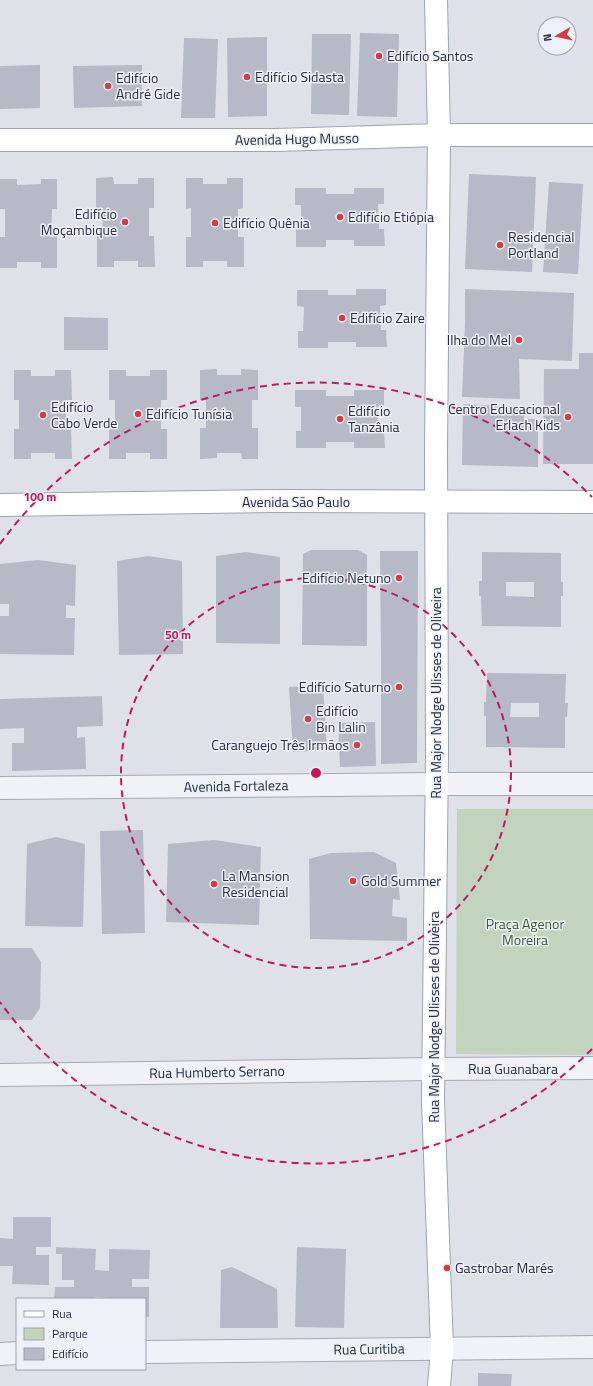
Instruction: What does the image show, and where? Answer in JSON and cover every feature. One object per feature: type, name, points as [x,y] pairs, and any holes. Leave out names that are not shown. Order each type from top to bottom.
[{"type":"main road","name":"Rua Major Nodge Ulisses de Oliveira","points":[[436,0],[439,135],[433,1100],[442,1348],[439,1386]]},
{"type":"main road","name":"Avenida Hugo Musso","points":[[0,140],[276,140],[439,135],[593,135]]},
{"type":"main road","name":"Avenida São Paulo","points":[[0,505],[276,502],[593,502]]},
{"type":"street","name":"Avenida Fortaleza","points":[[0,788],[593,784]]},
{"type":"street","name":"Rua Guanabara","points":[[433,1069],[593,1068]]},
{"type":"street","name":"Rua Humberto Serrano","points":[[0,1075],[433,1069]]},
{"type":"street","name":"Rua Curitiba","points":[[146,1352],[593,1347]]},
{"type":"street","points":[[0,1354],[16,1353]]},
{"type":"green space","name":"Praça Agenor Moreira","points":[[457,809],[593,809],[593,1055],[456,1054]]},
{"type":"building","name":"Edifício Santos","points":[[360,33],[399,34],[397,117],[357,116]]},
{"type":"building","points":[[312,34],[351,34],[349,115],[311,114]]},
{"type":"building","name":"Edifício Sidasta","points":[[267,37],[267,116],[228,117],[227,38]]},
{"type":"building","points":[[184,38],[218,39],[215,118],[181,118]]},
{"type":"building","points":[[40,65],[40,108],[0,109],[0,66]]},
{"type":"building","name":"Edifício André Gide","points":[[142,65],[142,106],[74,108],[73,66]]},
{"type":"building","name":"Residencial Portland","points":[[469,174],[536,177],[532,272],[465,269]]},
{"type":"building","name":"Edifício Moçambique","points":[[113,177],[114,184],[138,184],[138,178],[154,178],[154,208],[149,208],[149,236],[154,236],[155,267],[138,267],[138,261],[114,261],[114,267],[97,267],[97,236],[102,236],[103,208],[96,208],[96,178]]},
{"type":"building","name":"Edifício Quênia","points":[[186,178],[203,178],[203,184],[227,184],[227,178],[243,178],[243,208],[238,209],[238,237],[244,237],[244,267],[227,267],[227,261],[203,261],[203,267],[186,267],[186,237],[191,237],[191,208],[186,209]]},
{"type":"building","points":[[0,179],[17,179],[17,185],[41,184],[41,179],[57,179],[57,209],[52,209],[51,237],[57,237],[57,268],[41,268],[41,262],[17,262],[17,268],[0,268],[0,237],[5,237],[5,209],[0,209]]},
{"type":"building","points":[[549,182],[583,184],[578,274],[543,272]]},
{"type":"building","name":"Edifício Etiópia","points":[[295,188],[326,188],[326,194],[354,194],[354,188],[384,188],[384,204],[378,204],[379,229],[384,229],[385,246],[354,246],[354,240],[326,240],[326,247],[296,247],[296,229],[301,229],[301,205],[295,205]]},
{"type":"building","name":"Edifício Zaire","points":[[356,289],[386,289],[386,305],[380,306],[381,330],[386,330],[387,347],[356,347],[356,342],[328,342],[328,348],[298,348],[298,331],[303,331],[304,307],[297,306],[297,290],[328,290],[328,295],[356,295]]},
{"type":"building","name":"Ilha do Mel","points":[[465,289],[574,293],[572,361],[519,359],[520,399],[462,397]]},
{"type":"building","points":[[64,317],[108,318],[108,350],[64,350]]},
{"type":"building","name":"Centro Educacional Erlach Kids","points":[[579,353],[593,353],[593,464],[543,464],[544,369],[579,369]]},
{"type":"building","points":[[217,369],[217,375],[241,375],[241,369],[258,370],[258,400],[252,400],[252,428],[258,428],[258,459],[242,459],[241,453],[217,453],[217,458],[200,459],[200,428],[206,428],[206,400],[200,400],[200,370]]},
{"type":"building","name":"Edifício Cabo Verde","points":[[14,370],[31,370],[31,376],[55,376],[55,370],[71,370],[72,400],[66,400],[66,429],[71,429],[72,459],[55,459],[55,453],[31,453],[31,459],[14,459],[14,429],[19,429],[19,400],[14,400]]},
{"type":"building","name":"Edifício Tunísia","points":[[109,370],[126,370],[126,376],[150,376],[150,370],[167,370],[167,400],[161,400],[161,429],[167,429],[167,459],[150,459],[150,453],[126,453],[126,459],[109,459],[109,429],[115,428],[115,400],[109,400]]},
{"type":"building","name":"Edifício Tanzânia","points":[[295,390],[326,390],[326,396],[354,396],[354,390],[384,390],[384,406],[378,406],[378,430],[384,430],[385,448],[354,448],[354,442],[326,442],[326,448],[296,448],[296,431],[301,431],[301,407],[295,407]]},
{"type":"building","points":[[463,404],[524,407],[524,419],[538,419],[538,467],[462,465]]},
{"type":"building","points":[[311,550],[358,550],[367,555],[367,646],[302,645],[303,554]]},
{"type":"building","points":[[380,551],[418,551],[417,763],[381,764]]},
{"type":"building","points":[[246,552],[280,557],[280,644],[216,643],[216,556]]},
{"type":"building","points":[[482,552],[561,553],[561,582],[563,582],[563,596],[561,596],[561,627],[482,626],[479,581],[482,581]],"holes":[[[506,582],[534,582],[534,597],[506,596]]]},
{"type":"building","points":[[148,556],[182,561],[183,654],[119,655],[117,561]]},
{"type":"building","points":[[38,560],[76,565],[75,606],[66,605],[66,618],[75,618],[74,655],[0,654],[0,616],[9,616],[9,604],[0,604],[0,564]]},
{"type":"building","points":[[487,673],[566,674],[565,703],[568,703],[567,717],[565,717],[565,748],[486,747],[486,716],[484,716],[484,702],[486,702]],"holes":[[[511,703],[539,703],[539,717],[510,717]]]},
{"type":"building","name":"Edifício Bin Lalin","points":[[323,685],[327,750],[293,752],[289,687]]},
{"type":"building","points":[[102,696],[103,726],[77,727],[77,738],[85,737],[86,769],[12,771],[12,743],[24,743],[24,728],[0,729],[0,699]]},
{"type":"building","name":"Caranguejo Três Irmãos","points":[[375,722],[376,766],[340,767],[338,723]]},
{"type":"building","points":[[143,830],[145,933],[102,934],[100,831]]},
{"type":"building","points":[[56,837],[85,844],[83,927],[25,926],[27,844]]},
{"type":"building","name":"La Mansion Residencial","points":[[214,840],[261,847],[259,925],[166,922],[168,844]]},
{"type":"building","name":"Gold Summer","points":[[374,852],[396,863],[400,900],[393,899],[392,916],[407,918],[407,941],[310,939],[309,859],[331,853]]},
{"type":"building","points":[[0,948],[32,948],[41,962],[40,1008],[32,1020],[0,1020]]},
{"type":"building","points":[[13,1217],[51,1217],[51,1247],[36,1247],[36,1255],[49,1255],[49,1285],[12,1284],[13,1266],[0,1266],[0,1238],[13,1239]]},
{"type":"building","points":[[56,1247],[96,1249],[95,1270],[109,1271],[109,1249],[150,1250],[149,1279],[132,1279],[132,1287],[149,1287],[149,1317],[146,1317],[146,1298],[54,1298],[55,1287],[74,1287],[74,1280],[62,1280],[62,1254],[56,1254]]},
{"type":"building","points":[[297,1247],[346,1249],[344,1328],[295,1327]]},
{"type":"building","points":[[232,1267],[277,1289],[278,1328],[220,1328],[221,1270]]},
{"type":"building","points":[[478,1373],[512,1374],[511,1386],[478,1386]]},
{"type":"place","name":"Edifício Santos","points":[[379,56]]},
{"type":"place","name":"Edifício Sidasta","points":[[247,77]]},
{"type":"place","name":"Edifício André Gide","points":[[108,86]]},
{"type":"place","name":"Edifício Etiópia","points":[[340,217]]},
{"type":"place","name":"Edifício Moçambique","points":[[125,222]]},
{"type":"place","name":"Edifício Quênia","points":[[215,223]]},
{"type":"place","name":"Residencial Portland","points":[[500,245]]},
{"type":"place","name":"Edifício Zaire","points":[[342,318]]},
{"type":"place","name":"Ilha do Mel","points":[[519,340]]},
{"type":"place","name":"Edifício Tunísia","points":[[138,414]]},
{"type":"place","name":"Edifício Cabo Verde","points":[[43,415]]},
{"type":"place","name":"Centro Educacional Erlach Kids","points":[[568,417]]},
{"type":"place","name":"Edifício Tanzânia","points":[[340,419]]},
{"type":"place","name":"Edifício Netuno","points":[[399,578]]},
{"type":"place","name":"Edifício Saturno","points":[[399,687]]},
{"type":"place","name":"Edifício Bin Lalin","points":[[308,719]]},
{"type":"place","name":"Caranguejo Três Irmãos","points":[[357,745]]},
{"type":"place","name":"Gold Summer","points":[[353,881]]},
{"type":"place","name":"La Mansion Residencial","points":[[214,884]]},
{"type":"place","name":"Gastrobar Marés","points":[[447,1268]]}]
